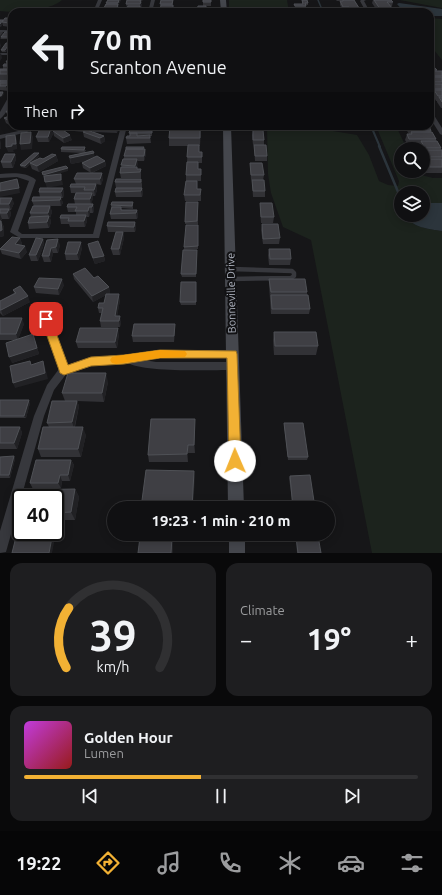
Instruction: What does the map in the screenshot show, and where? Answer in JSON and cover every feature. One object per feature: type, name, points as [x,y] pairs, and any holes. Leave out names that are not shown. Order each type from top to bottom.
[{"type":"street","points":[[364,0],[362,1],[366,8]]},
{"type":"street","points":[[0,117],[3,108]]},
{"type":"street","points":[[434,120],[442,133]]},
{"type":"street","points":[[0,137],[27,130]]},
{"type":"street","points":[[0,176],[15,174],[26,176],[33,180],[14,232],[20,236],[96,236],[123,130]]},
{"type":"street","name":"Bonneville Drive","points":[[227,130],[236,501]]},
{"type":"street","points":[[46,319],[64,370]]},
{"type":"street","points":[[0,552],[40,416],[50,388],[64,370],[91,361],[124,359],[160,354],[232,354]]},
{"type":"street","points":[[124,359],[156,366],[232,366]]},
{"type":"street","points":[[236,541],[237,553]]},
{"type":"lane","points":[[254,269],[273,273],[292,271],[294,276],[291,278],[230,274],[254,269]]},
{"type":"shaded area","points":[[0,0],[62,0],[57,4],[45,8],[8,8],[8,12],[0,11]]},
{"type":"shaded area","points":[[229,0],[287,0],[288,8],[229,8]]},
{"type":"shaded area","points":[[400,0],[442,0],[442,8]]},
{"type":"shaded area","points":[[399,3],[442,9],[442,16],[434,16],[434,8],[400,8],[397,4]]},
{"type":"shaded area","points":[[434,18],[442,19],[442,60],[434,50]]},
{"type":"shaded area","points":[[267,130],[327,130],[357,135],[369,155],[379,181],[388,185],[398,186],[394,186],[394,222],[411,222],[416,225],[442,231],[442,553],[372,553],[311,240],[283,227],[271,193],[268,174]]},
{"type":"shaded area","points":[[378,130],[398,130],[404,142],[394,142],[394,169]]},
{"type":"shaded area","points":[[398,178],[442,178],[442,203],[430,203],[430,186],[398,186]]},
{"type":"shaded area","points":[[430,203],[442,203],[442,231],[421,227],[411,222],[430,222]]},
{"type":"building","points":[[108,0],[119,0],[118,3],[106,3]]},
{"type":"building","points":[[127,0],[141,0],[141,2],[140,4],[126,4]]},
{"type":"building","points":[[161,0],[173,0],[172,4],[160,4]]},
{"type":"building","points":[[203,0],[211,0],[211,2],[203,2]]},
{"type":"building","points":[[302,0],[307,0],[308,3],[305,3],[306,6],[295,6],[294,4],[303,4]]},
{"type":"building","points":[[354,0],[359,8],[343,7],[340,1]]},
{"type":"building","points":[[374,0],[391,0],[393,2],[387,2],[392,8],[379,8]]},
{"type":"building","points":[[106,4],[118,4],[117,8],[104,8]]},
{"type":"building","points":[[161,5],[173,5],[173,8],[160,8]]},
{"type":"building","points":[[128,6],[140,6],[140,8],[127,8]]},
{"type":"building","points":[[198,6],[206,6],[206,8],[198,8]]},
{"type":"building","points":[[5,18],[8,18],[8,23],[2,22]]},
{"type":"building","points":[[5,32],[8,32],[8,37],[1,37]]},
{"type":"building","points":[[6,43],[8,43],[5,50],[1,50]]},
{"type":"building","points":[[0,70],[8,70],[8,74],[0,74]]},
{"type":"building","points":[[434,71],[442,71],[442,76],[434,76]]},
{"type":"building","points":[[434,77],[442,77],[442,82],[434,82]]},
{"type":"building","points":[[0,80],[8,80],[8,82],[0,82]]},
{"type":"building","points":[[0,83],[8,83],[6,86],[0,86]]},
{"type":"building","points":[[434,84],[442,84],[442,89],[434,89]]},
{"type":"building","points":[[434,90],[442,90],[442,96],[438,96]]},
{"type":"building","points":[[40,130],[50,130],[48,137],[36,137]]},
{"type":"building","points":[[63,130],[70,135],[63,138],[53,131]]},
{"type":"building","points":[[87,130],[104,136],[100,138],[83,132]]},
{"type":"building","points":[[130,130],[152,131],[152,133],[129,133]]},
{"type":"building","points":[[170,130],[200,130],[200,138],[169,138]]},
{"type":"building","points":[[253,130],[263,130],[264,140],[253,140]]},
{"type":"building","points":[[411,130],[431,131],[411,131]]},
{"type":"building","points":[[31,132],[30,143],[20,144],[21,133]]},
{"type":"building","points":[[411,132],[432,132],[436,139],[409,139],[407,134],[412,134]]},
{"type":"building","points":[[130,133],[137,133],[137,136],[150,135],[150,138],[126,138],[127,136],[130,136]]},
{"type":"building","points":[[15,135],[16,144],[6,147],[6,136]]},
{"type":"building","points":[[437,141],[441,148],[430,148],[430,142],[422,142]]},
{"type":"building","points":[[188,145],[199,145],[199,152],[202,152],[202,157],[187,157]]},
{"type":"building","points":[[254,145],[266,145],[267,156],[255,156]]},
{"type":"building","points":[[62,147],[85,147],[84,150],[61,149]]},
{"type":"building","points":[[126,147],[144,147],[143,149],[126,149]]},
{"type":"building","points":[[126,149],[145,149],[144,156],[124,156]]},
{"type":"building","points":[[430,150],[442,150],[442,157],[430,157]]},
{"type":"building","points":[[93,151],[94,153],[70,158],[69,156]]},
{"type":"building","points":[[34,153],[39,153],[25,166],[20,165]]},
{"type":"building","points":[[5,154],[15,154],[11,162],[1,162]]},
{"type":"building","points":[[52,154],[56,155],[37,166],[30,163],[40,158],[43,159]]},
{"type":"building","points":[[97,156],[105,161],[90,168],[82,163]]},
{"type":"building","points":[[123,159],[137,159],[135,166],[121,165]]},
{"type":"building","points":[[430,159],[442,159],[442,167],[430,167]]},
{"type":"building","points":[[187,162],[198,162],[198,169],[201,169],[201,175],[186,175]]},
{"type":"building","points":[[250,163],[262,163],[264,175],[251,175]]},
{"type":"building","points":[[66,166],[68,168],[43,175],[42,172]]},
{"type":"building","points":[[121,167],[137,167],[137,169],[141,169],[140,172],[120,173]]},
{"type":"building","points":[[77,173],[102,173],[100,179],[74,179]]},
{"type":"building","points":[[61,174],[61,180],[45,182],[44,176]]},
{"type":"building","points":[[17,179],[19,188],[0,191],[0,183]]},
{"type":"building","points":[[116,179],[141,179],[141,182],[115,182]]},
{"type":"building","points":[[252,180],[264,180],[265,191],[253,191]]},
{"type":"building","points":[[186,181],[197,181],[197,189],[201,189],[200,195],[184,195]]},
{"type":"building","points":[[71,184],[96,184],[94,190],[84,190],[85,187],[70,187]]},
{"type":"building","points":[[40,188],[63,188],[61,192],[39,192]]},
{"type":"building","points":[[116,188],[142,188],[141,191],[115,192]]},
{"type":"building","points":[[76,193],[92,193],[90,199],[74,199]]},
{"type":"building","points":[[33,197],[61,197],[60,200],[32,201]]},
{"type":"building","points":[[0,198],[12,198],[9,204],[0,204]]},
{"type":"building","points":[[112,202],[133,202],[132,206],[111,205]]},
{"type":"building","points":[[186,202],[198,202],[197,221],[185,222]]},
{"type":"building","points":[[260,203],[272,203],[274,217],[261,217]]},
{"type":"building","points":[[68,204],[93,204],[92,207],[89,207],[88,211],[75,211],[77,207],[67,207]]},
{"type":"building","points":[[33,206],[50,206],[48,213],[30,213]]},
{"type":"building","points":[[112,207],[121,207],[121,210],[137,210],[136,213],[110,214]]},
{"type":"building","points":[[0,209],[9,209],[7,213],[0,213]]},
{"type":"building","points":[[61,215],[86,215],[84,221],[68,221],[69,218],[60,218]]},
{"type":"building","points":[[49,216],[47,222],[28,223],[30,217]]},
{"type":"building","points":[[0,221],[2,230],[0,231]]},
{"type":"building","points":[[108,222],[135,222],[134,227],[107,226]]},
{"type":"building","points":[[262,224],[278,224],[280,238],[263,239]]},
{"type":"building","points":[[186,225],[198,225],[198,246],[184,247]]},
{"type":"building","points":[[116,232],[123,232],[119,249],[111,249]]},
{"type":"building","points":[[12,237],[20,238],[15,244],[25,246],[19,253],[0,249]]},
{"type":"building","points":[[36,238],[43,239],[36,255],[29,255]]},
{"type":"building","points":[[58,239],[56,247],[51,248],[49,256],[42,256],[47,240]]},
{"type":"building","points":[[98,241],[104,256],[93,258],[88,244]]},
{"type":"building","points":[[68,242],[81,242],[77,254],[65,254]]},
{"type":"building","points":[[269,249],[290,249],[291,259],[270,259]]},
{"type":"building","points":[[183,250],[197,250],[196,274],[181,274]]},
{"type":"building","points":[[85,268],[94,278],[98,276],[109,287],[92,296],[73,274]]},
{"type":"building","points":[[39,278],[62,279],[58,289],[34,287]]},
{"type":"building","points":[[269,279],[305,279],[307,292],[271,292]]},
{"type":"building","points":[[181,282],[196,282],[196,302],[180,302]]},
{"type":"building","points":[[20,286],[28,296],[0,310],[0,301],[16,293],[13,290]]},
{"type":"building","points":[[106,294],[119,294],[115,316],[120,316],[119,321],[100,321],[103,308],[98,308],[99,303],[104,303]]},
{"type":"building","points":[[271,295],[308,295],[310,309],[272,309]]},
{"type":"building","points":[[0,318],[22,318],[16,334],[0,334]]},
{"type":"building","points":[[134,324],[175,324],[174,336],[132,336]]},
{"type":"building","points":[[80,328],[118,328],[115,342],[76,342]]},
{"type":"building","points":[[274,332],[316,332],[318,346],[275,346]]},
{"type":"building","points":[[33,334],[37,348],[9,357],[6,343]]},
{"type":"building","points":[[30,361],[31,365],[43,361],[45,373],[13,383],[10,366]]},
{"type":"building","points":[[68,373],[106,373],[102,393],[62,393]]},
{"type":"building","points":[[0,400],[29,400],[24,416],[0,416]]},
{"type":"building","points":[[52,401],[77,401],[72,422],[47,423]]},
{"type":"building","points":[[151,419],[195,419],[194,445],[188,445],[187,454],[148,455]]},
{"type":"building","points":[[284,423],[303,423],[308,457],[288,457]]},
{"type":"building","points":[[0,427],[20,427],[14,443],[0,443]]},
{"type":"building","points":[[43,427],[83,427],[78,449],[38,449]]},
{"type":"building","points":[[14,456],[9,475],[0,475],[0,457]]},
{"type":"building","points":[[36,460],[71,460],[68,475],[60,475],[58,483],[30,483]]},
{"type":"building","points":[[146,470],[194,471],[192,501],[142,501]]},
{"type":"building","points":[[310,475],[314,501],[292,501],[290,476]]},
{"type":"building","points":[[64,489],[75,489],[71,512],[64,512]]},
{"type":"building","points":[[15,541],[51,541],[49,553],[12,553]]},
{"type":"building","points":[[140,541],[172,541],[171,553],[138,553]]},
{"type":"building","points":[[296,541],[319,541],[321,553],[298,553]]},
{"type":"waterway","points":[[318,0],[321,8]]},
{"type":"waterway","points":[[373,130],[380,147]]},
{"type":"waterway","points":[[379,146],[396,186]]},
{"type":"slow traffic","points":[[116,360],[160,354],[182,354]]},
{"type":"route","points":[[46,319],[64,370],[91,361],[124,359],[160,354],[232,354],[235,461]]}]
